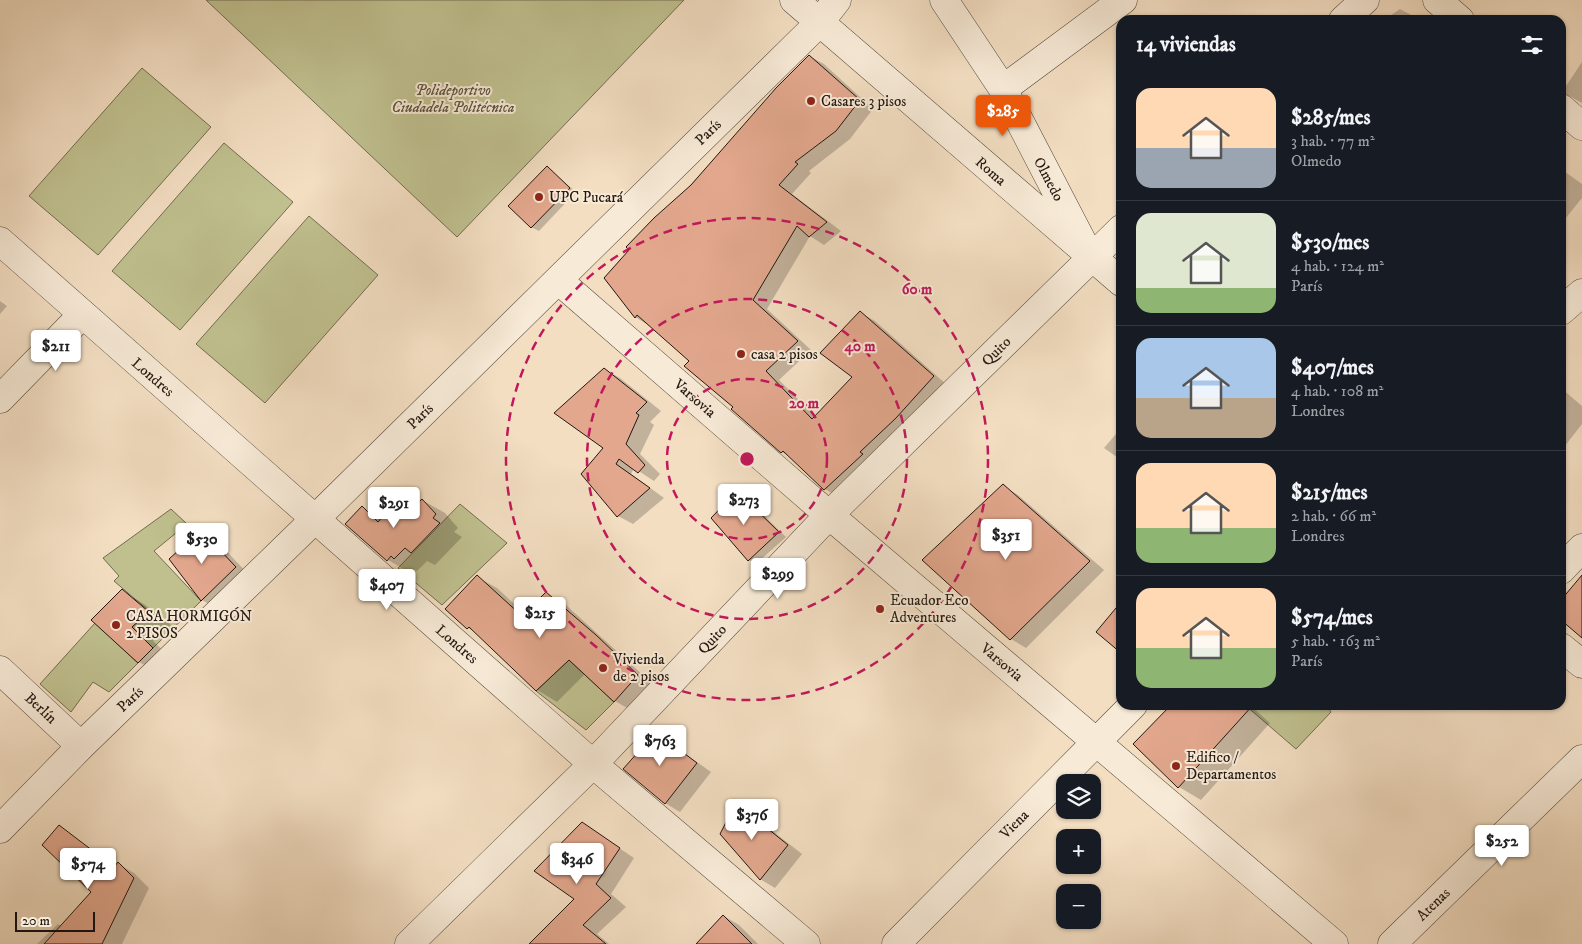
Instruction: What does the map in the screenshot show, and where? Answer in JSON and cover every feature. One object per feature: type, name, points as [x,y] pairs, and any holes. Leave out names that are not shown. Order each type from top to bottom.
[{"type":"street","name":"Roma","points":[[794,0],[1116,278]]},
{"type":"street","name":"París","points":[[0,829],[81,746],[558,280],[818,22],[837,0]]},
{"type":"street","name":"Olmedo","points":[[944,0],[1003,89],[1091,257]]},
{"type":"street","points":[[1003,89],[1122,0]]},
{"type":"street","points":[[1348,15],[1365,0]]},
{"type":"street","points":[[1437,0],[1454,15]]},
{"type":"street","points":[[1566,112],[1582,126]]},
{"type":"street","name":"Quito","points":[[409,944],[593,764],[829,515],[1116,234]]},
{"type":"street","name":"Londres","points":[[0,241],[593,764],[806,944]]},
{"type":"street","name":"Varsovia","points":[[558,280],[829,515],[1334,944]]},
{"type":"street","points":[[1566,307],[1582,294]]},
{"type":"street","points":[[0,399],[82,315]]},
{"type":"street","points":[[1566,565],[1582,548]]},
{"type":"street","points":[[1566,651],[1582,664]]},
{"type":"street","name":"Berlín","points":[[0,670],[81,746]]},
{"type":"street","name":"Viena","points":[[896,944],[1128,710]]},
{"type":"street","name":"Atenas","points":[[1392,944],[1582,759]]},
{"type":"green space","name":"Polideportivo Ciudadela Politécnica","points":[[206,0],[684,0],[457,237]]},
{"type":"green space","points":[[142,68],[211,127],[98,255],[29,196]]},
{"type":"green space","points":[[224,143],[293,202],[180,330],[112,271]]},
{"type":"green space","points":[[309,216],[378,275],[265,403],[196,344]]},
{"type":"green space","points":[[460,504],[507,543],[442,605],[398,568]]},
{"type":"green space","points":[[171,509],[187,524],[154,551],[201,601],[153,648],[132,627],[149,611],[114,581],[119,576],[103,558]]},
{"type":"green space","points":[[95,623],[138,663],[109,692],[93,682],[71,712],[40,684]]},
{"type":"green space","points":[[569,660],[614,702],[586,730],[536,691]]},
{"type":"green space","points":[[1251,710],[1330,710],[1331,712],[1296,749]]},
{"type":"building","points":[[809,55],[860,100],[836,131],[795,162],[798,164],[779,185],[827,222],[809,237],[797,226],[753,300],[798,341],[766,371],[812,419],[852,377],[820,353],[860,311],[934,376],[896,418],[860,452],[863,454],[824,490],[783,451],[781,453],[731,409],[733,407],[684,366],[689,361],[637,315],[635,318],[604,278],[629,250],[626,247],[654,218],[691,185],[776,88]]},
{"type":"building","name":"UPC Pucará","points":[[547,166],[570,188],[531,228],[508,206]]},
{"type":"building","points":[[604,368],[647,402],[636,413],[639,415],[626,444],[645,465],[638,473],[619,459],[616,464],[650,488],[617,517],[581,474],[603,448],[554,413]]},
{"type":"building","points":[[1003,484],[1090,561],[1010,640],[922,560]]},
{"type":"building","points":[[737,491],[779,532],[748,561],[711,518]]},
{"type":"building","points":[[422,499],[436,514],[433,518],[440,523],[411,553],[405,548],[394,559],[391,556],[387,561],[345,524],[362,506],[378,522],[393,505],[403,517]]},
{"type":"building","points":[[201,530],[236,567],[201,601],[169,559]]},
{"type":"building","points":[[477,575],[522,616],[546,592],[596,635],[638,675],[614,702],[569,660],[536,691],[469,627],[467,629],[445,609]]},
{"type":"building","points":[[1582,575],[1582,638],[1566,624],[1566,594]]},
{"type":"building","name":"CASA HORMIGÓN 2 PISOS","points":[[122,589],[149,612],[132,627],[153,648],[138,663],[91,620]]},
{"type":"building","points":[[1116,608],[1116,649],[1096,632]]},
{"type":"building","name":"Edifico / Departamentos","points":[[1166,710],[1248,710],[1178,788],[1133,744]]},
{"type":"building","points":[[656,732],[697,763],[665,804],[623,769]]},
{"type":"building","points":[[736,803],[788,845],[760,880],[720,834]]},
{"type":"building","points":[[582,822],[620,848],[596,884],[611,898],[583,925],[606,944],[529,944],[574,899],[534,871]]},
{"type":"building","points":[[59,825],[114,867],[118,862],[134,878],[102,944],[44,944],[91,892],[42,845]]},
{"type":"building","points":[[723,915],[752,944],[696,944]]},
{"type":"place","name":"Casares 3 pisos","points":[[811,101]]},
{"type":"place","name":"UPC Pucará","points":[[539,197]]},
{"type":"place","name":"casa 2 pisos","points":[[741,354]]},
{"type":"place","name":"Ecuador Eco Adventures","points":[[880,609]]},
{"type":"place","name":"CASA HORMIGÓN 2 PISOS","points":[[116,625]]},
{"type":"place","name":"Vivienda de 2 pisos","points":[[603,668]]},
{"type":"place","name":"Edifico / Departamentos","points":[[1176,766]]}]
